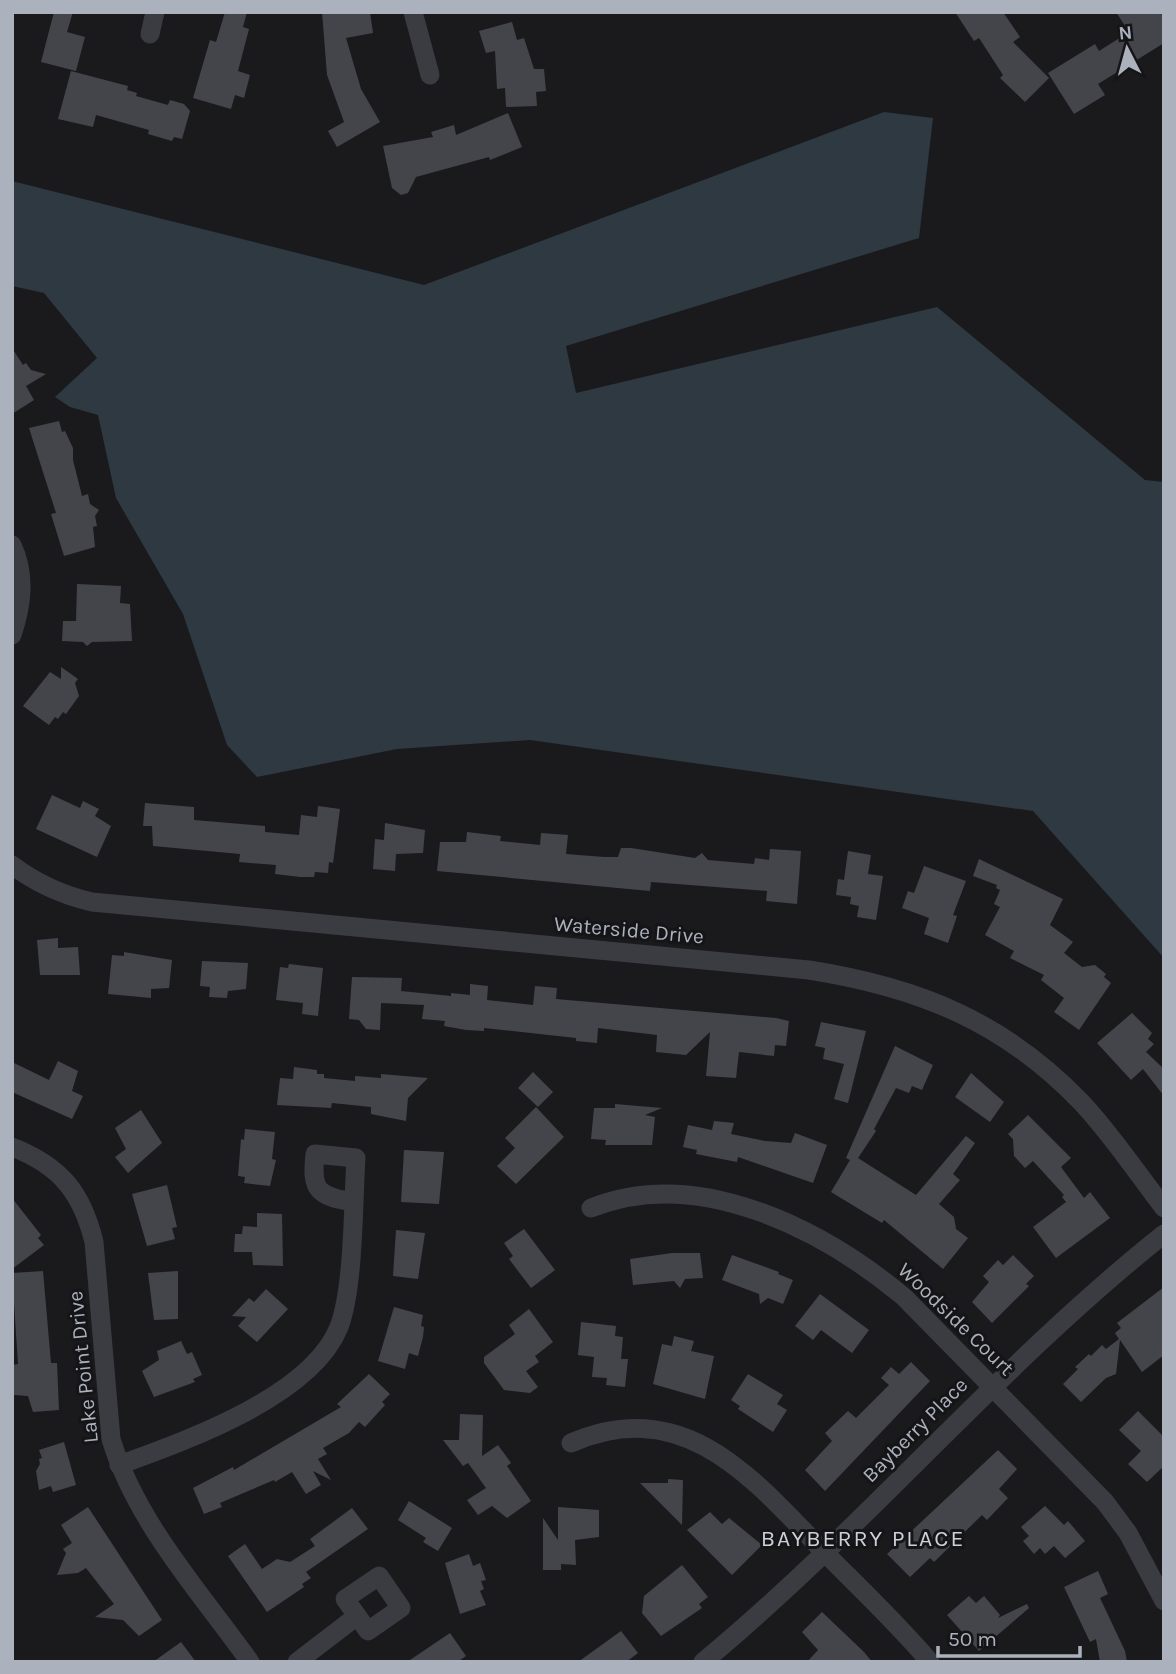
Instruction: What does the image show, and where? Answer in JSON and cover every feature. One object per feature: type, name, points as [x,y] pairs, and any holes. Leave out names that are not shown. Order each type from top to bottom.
[{"type":"street","points":[[150,34],[156,12]]},
{"type":"street","points":[[413,12],[430,75]]},
{"type":"street","points":[[12,545],[21,573],[21,602],[12,635]]},
{"type":"street","name":"Waterside Drive","points":[[12,866],[35,883],[67,896],[92,902],[808,970],[899,988],[934,1000],[993,1031],[1057,1079],[1100,1125],[1164,1208]]},
{"type":"street","name":"Lake Point Drive","points":[[12,1147],[32,1154],[59,1173],[74,1191],[87,1215],[94,1242],[111,1439],[119,1465],[135,1501],[250,1662]]},
{"type":"street","name":"Woodside Court","points":[[592,1208],[634,1196],[687,1195],[742,1208],[804,1231],[872,1270],[992,1386],[1105,1502],[1135,1544],[1164,1601]]},
{"type":"street","points":[[119,1465],[212,1429],[313,1367],[331,1343],[344,1307],[353,1202]]},
{"type":"street","name":"Bayberry Place","points":[[703,1662],[747,1625],[824,1552],[1055,1325],[1164,1234]]},
{"type":"street","points":[[571,1443],[607,1430],[632,1427],[682,1436],[706,1445],[743,1470],[930,1662]]},
{"type":"street","points":[[297,1662],[357,1616]]},
{"type":"shaded area","points":[[884,112],[933,118],[919,238],[566,346],[576,393],[937,307],[1145,480],[1164,482],[1164,958],[1033,811],[530,740],[397,749],[257,777],[227,745],[183,614],[116,498],[98,415],[70,407],[55,397],[97,358],[44,293],[12,286],[12,181],[424,285]]},
{"type":"building","points":[[54,12],[73,12],[67,32],[85,37],[76,71],[41,62]]},
{"type":"building","points":[[225,12],[247,12],[243,27],[249,29],[238,71],[250,75],[244,98],[235,95],[231,109],[193,98],[210,40],[216,42]]},
{"type":"building","points":[[322,12],[370,12],[373,33],[346,38],[361,89],[380,122],[337,147],[328,131],[344,122],[327,75]]},
{"type":"building","points":[[955,12],[1003,12],[1020,37],[1013,42],[1049,78],[1025,102],[1000,78],[1003,75],[979,38],[974,41]]},
{"type":"building","points":[[1116,12],[1160,12],[1164,19],[1164,43],[1098,84],[1105,95],[1074,114],[1048,73],[1095,44],[1099,51],[1129,32]]},
{"type":"building","points":[[512,22],[517,40],[524,38],[534,69],[544,69],[546,91],[536,92],[537,106],[506,107],[505,88],[497,89],[495,51],[486,53],[479,31]]},
{"type":"building","points":[[71,71],[128,86],[127,90],[137,93],[136,96],[168,105],[170,100],[184,104],[190,111],[182,139],[174,137],[172,141],[148,134],[149,130],[96,115],[93,127],[58,119]]},
{"type":"building","points":[[508,113],[522,147],[490,160],[489,157],[416,177],[408,193],[401,195],[392,188],[383,146],[433,137],[431,132],[454,125],[456,135]]},
{"type":"building","points":[[12,348],[23,365],[26,363],[31,370],[46,374],[26,386],[34,400],[12,414]]},
{"type":"building","points":[[59,421],[62,432],[65,431],[73,448],[73,460],[82,496],[88,494],[90,504],[99,510],[95,516],[97,526],[93,527],[95,547],[64,556],[51,514],[56,513],[29,428]]},
{"type":"building","points":[[77,584],[121,586],[120,603],[130,604],[132,641],[92,642],[87,646],[83,642],[62,641],[63,621],[76,621]]},
{"type":"building","points":[[61,667],[78,679],[75,683],[79,696],[66,714],[63,712],[58,719],[55,717],[49,725],[23,706],[50,672],[61,679]]},
{"type":"building","points":[[52,795],[80,808],[83,801],[99,809],[95,816],[111,826],[97,857],[36,829]]},
{"type":"building","points":[[145,803],[194,807],[194,820],[265,826],[265,832],[299,835],[301,815],[317,817],[318,806],[340,809],[333,863],[329,862],[328,873],[315,872],[314,877],[300,877],[275,874],[276,865],[239,862],[240,854],[153,846],[152,826],[143,826]]},
{"type":"building","points":[[385,823],[425,830],[423,853],[396,854],[395,871],[373,869],[375,839],[384,840]]},
{"type":"building","points":[[467,832],[501,836],[500,841],[540,845],[541,833],[568,835],[566,854],[604,857],[618,857],[621,848],[631,848],[695,858],[702,853],[708,860],[754,864],[755,858],[769,860],[770,849],[801,851],[797,904],[766,901],[767,891],[651,882],[650,891],[437,871],[440,842],[466,842]]},
{"type":"building","points":[[848,851],[871,855],[868,874],[883,876],[876,920],[857,917],[859,906],[850,904],[851,897],[836,895],[838,879],[844,880]]},
{"type":"building","points":[[979,859],[1063,899],[1050,925],[1073,942],[1064,953],[1082,967],[1095,965],[1106,974],[1104,977],[1111,983],[1079,1030],[1054,1012],[1064,998],[1041,980],[1044,975],[1010,958],[1014,951],[985,935],[1000,907],[994,904],[1000,890],[996,888],[997,885],[973,876]]},
{"type":"building","points":[[924,866],[966,881],[953,915],[957,916],[948,943],[924,934],[929,918],[902,908],[908,891],[914,893]]},
{"type":"building","points":[[58,938],[58,948],[78,947],[80,975],[40,975],[37,940]]},
{"type":"building","points":[[124,952],[172,960],[169,988],[151,989],[151,998],[108,994],[112,955],[124,956]]},
{"type":"building","points":[[202,961],[248,963],[246,989],[228,991],[227,998],[209,997],[210,987],[200,986]]},
{"type":"building","points":[[289,964],[323,968],[318,1016],[302,1014],[303,1003],[276,1000],[280,967],[288,968]]},
{"type":"building","points":[[352,977],[402,978],[401,991],[451,996],[451,993],[470,995],[470,984],[488,986],[487,1000],[533,1005],[535,986],[557,988],[556,999],[776,1018],[789,1021],[786,1046],[775,1045],[774,1056],[739,1052],[736,1078],[706,1076],[710,1032],[686,1055],[656,1052],[657,1035],[598,1028],[597,1043],[576,1041],[576,1038],[484,1028],[484,1031],[466,1030],[444,1026],[445,1021],[422,1019],[424,1005],[381,1003],[380,1030],[366,1029],[359,1020],[349,1019]]},
{"type":"building","points":[[1132,1013],[1152,1033],[1148,1039],[1154,1044],[1146,1052],[1164,1069],[1164,1096],[1143,1069],[1131,1080],[1097,1043]]},
{"type":"building","points":[[821,1022],[866,1031],[848,1103],[834,1099],[844,1064],[823,1059],[825,1048],[815,1046]]},
{"type":"building","points":[[895,1046],[933,1065],[922,1090],[912,1086],[909,1093],[896,1088],[874,1129],[876,1131],[858,1158],[916,1195],[966,1136],[975,1143],[953,1174],[960,1180],[939,1204],[954,1217],[956,1229],[968,1238],[943,1269],[884,1220],[882,1223],[831,1192],[850,1160],[846,1158]]},
{"type":"building","points":[[58,1061],[78,1071],[72,1091],[83,1096],[72,1119],[12,1092],[12,1062],[49,1080]]},
{"type":"building","points":[[294,1067],[317,1070],[317,1074],[324,1074],[324,1078],[355,1081],[355,1076],[381,1078],[381,1074],[428,1078],[408,1098],[406,1121],[371,1114],[371,1107],[332,1103],[331,1108],[277,1105],[280,1078],[293,1079]]},
{"type":"building","points":[[533,1072],[553,1092],[538,1107],[518,1088]]},
{"type":"building","points":[[971,1073],[1004,1102],[990,1122],[955,1097]]},
{"type":"building","points":[[615,1104],[662,1108],[645,1115],[655,1117],[652,1145],[605,1145],[606,1140],[591,1139],[594,1108],[615,1108]]},
{"type":"building","points":[[536,1107],[564,1137],[516,1184],[497,1166],[515,1148],[505,1138]]},
{"type":"building","points":[[141,1110],[162,1143],[128,1173],[115,1157],[126,1149],[115,1128]]},
{"type":"building","points":[[1028,1115],[1071,1158],[1061,1167],[1084,1198],[1090,1192],[1110,1218],[1056,1258],[1033,1227],[1066,1202],[1062,1197],[1064,1195],[1033,1161],[1025,1168],[1014,1156],[1013,1139],[1008,1134]]},
{"type":"building","points":[[714,1121],[734,1123],[731,1134],[791,1143],[795,1133],[827,1145],[813,1183],[738,1157],[737,1162],[696,1154],[697,1150],[683,1147],[688,1125],[712,1130]]},
{"type":"building","points":[[245,1129],[275,1132],[272,1159],[276,1160],[270,1186],[244,1183],[245,1177],[238,1176],[241,1139],[244,1140]]},
{"type":"building","points":[[404,1150],[444,1152],[439,1204],[401,1202]]},
{"type":"building","points":[[167,1185],[177,1227],[172,1228],[175,1239],[147,1246],[132,1194]]},
{"type":"building","points":[[12,1198],[41,1235],[38,1238],[44,1245],[12,1269]]},
{"type":"building","points":[[257,1213],[282,1214],[283,1266],[253,1265],[252,1252],[234,1252],[235,1234],[242,1234],[243,1226],[257,1227]]},
{"type":"building","points":[[524,1229],[555,1270],[531,1288],[509,1259],[513,1256],[504,1243]]},
{"type":"building","points":[[396,1230],[425,1233],[418,1279],[393,1276]]},
{"type":"building","points":[[672,1253],[700,1253],[703,1278],[685,1279],[680,1288],[674,1281],[633,1285],[630,1259]]},
{"type":"building","points":[[732,1255],[793,1280],[783,1304],[768,1298],[760,1304],[759,1294],[722,1280]]},
{"type":"building","points":[[1013,1255],[1034,1276],[1026,1284],[1029,1286],[992,1323],[972,1302],[989,1282],[983,1276],[998,1260],[1003,1265]]},
{"type":"building","points":[[43,1271],[51,1363],[57,1363],[59,1410],[33,1412],[28,1396],[14,1395],[12,1365],[18,1364],[12,1273]]},
{"type":"building","points":[[178,1271],[178,1319],[154,1320],[148,1273]]},
{"type":"building","points":[[1164,1287],[1164,1355],[1142,1372],[1120,1340],[1116,1374],[1106,1378],[1081,1402],[1063,1384],[1078,1369],[1075,1367],[1102,1345],[1106,1349],[1119,1339],[1115,1333],[1121,1328],[1117,1323]]},
{"type":"building","points":[[266,1289],[288,1309],[257,1342],[238,1326],[246,1317],[232,1316],[249,1298],[254,1302]]},
{"type":"building","points":[[820,1294],[869,1330],[852,1353],[821,1330],[813,1340],[795,1326]]},
{"type":"building","points":[[394,1307],[423,1315],[423,1337],[418,1356],[409,1353],[405,1369],[378,1361]]},
{"type":"building","points":[[529,1309],[553,1342],[535,1356],[539,1362],[526,1371],[538,1387],[530,1393],[504,1390],[484,1363],[484,1357],[515,1334],[509,1325]]},
{"type":"building","points":[[581,1322],[616,1326],[615,1336],[623,1337],[621,1359],[628,1359],[625,1387],[606,1385],[607,1378],[592,1377],[594,1357],[578,1355]]},
{"type":"building","points":[[674,1336],[694,1341],[691,1351],[714,1356],[705,1399],[653,1384],[662,1344],[672,1346]]},
{"type":"building","points":[[181,1341],[187,1354],[192,1352],[202,1375],[193,1379],[195,1382],[154,1397],[142,1371],[159,1360],[157,1351]]},
{"type":"building","points":[[911,1362],[930,1381],[825,1491],[805,1470],[832,1441],[825,1433],[848,1411],[856,1418],[889,1385],[881,1378],[891,1367],[899,1374]]},
{"type":"building","points":[[369,1374],[390,1394],[382,1402],[385,1405],[365,1427],[359,1422],[349,1433],[323,1448],[327,1454],[318,1459],[331,1480],[313,1471],[321,1485],[306,1494],[292,1472],[275,1482],[274,1480],[220,1503],[222,1507],[204,1514],[193,1488],[233,1467],[234,1470],[341,1407],[337,1404]]},
{"type":"building","points":[[748,1374],[783,1395],[777,1404],[787,1410],[773,1432],[738,1409],[740,1406],[731,1400]]},
{"type":"building","points":[[1138,1411],[1164,1437],[1164,1466],[1147,1482],[1128,1464],[1141,1451],[1119,1430]]},
{"type":"building","points":[[460,1414],[483,1415],[482,1456],[498,1445],[511,1463],[507,1466],[531,1501],[507,1518],[492,1506],[478,1515],[467,1500],[486,1488],[468,1463],[463,1466],[443,1440],[459,1440]]},
{"type":"building","points":[[64,1442],[76,1485],[53,1492],[51,1486],[39,1490],[36,1471],[40,1464],[39,1459],[42,1458],[39,1450]]},
{"type":"building","points":[[998,1450],[1017,1469],[999,1489],[1008,1498],[987,1520],[982,1515],[934,1562],[930,1558],[910,1577],[887,1554]]},
{"type":"building","points":[[668,1479],[683,1480],[682,1525],[640,1483],[668,1483]]},
{"type":"building","points":[[409,1501],[452,1528],[438,1551],[423,1542],[426,1538],[398,1520]]},
{"type":"building","points":[[1045,1506],[1064,1525],[1068,1521],[1085,1541],[1065,1558],[1054,1546],[1045,1554],[1040,1548],[1034,1554],[1023,1541],[1029,1536],[1021,1527]]},
{"type":"building","points":[[88,1507],[162,1620],[139,1636],[123,1620],[95,1617],[114,1604],[86,1568],[78,1573],[57,1575],[66,1553],[63,1549],[72,1543],[61,1525]]},
{"type":"building","points":[[558,1507],[599,1510],[599,1537],[575,1540],[576,1565],[561,1564],[561,1570],[543,1570],[543,1518],[558,1540]]},
{"type":"building","points":[[352,1508],[368,1529],[306,1572],[311,1578],[302,1584],[304,1587],[267,1612],[228,1556],[245,1544],[262,1569],[277,1559],[290,1562],[315,1546],[310,1539]]},
{"type":"building","points":[[710,1512],[722,1524],[729,1518],[762,1545],[732,1575],[687,1530]]},
{"type":"building","points":[[469,1554],[473,1566],[480,1563],[486,1580],[481,1581],[484,1589],[480,1591],[486,1605],[460,1614],[445,1563]]},
{"type":"building","points":[[682,1565],[708,1597],[699,1604],[702,1608],[661,1636],[642,1613],[644,1596]]},
{"type":"building","points":[[1098,1571],[1108,1594],[1100,1598],[1125,1651],[1127,1662],[1100,1662],[1096,1639],[1090,1642],[1064,1587]]},
{"type":"building","points":[[969,1596],[976,1603],[984,1596],[1000,1615],[998,1618],[1027,1604],[1029,1608],[979,1651],[947,1615]]},
{"type":"building","points":[[822,1612],[872,1662],[807,1662],[818,1650],[802,1632]]},
{"type":"building","points":[[621,1631],[638,1653],[626,1662],[578,1662]]},
{"type":"building","points":[[450,1633],[466,1656],[457,1662],[407,1662]]},
{"type":"building","points":[[181,1642],[196,1662],[153,1662]]},
{"type":"district","name":"BAYBERRY PLACE","points":[[863,1538]]}]
